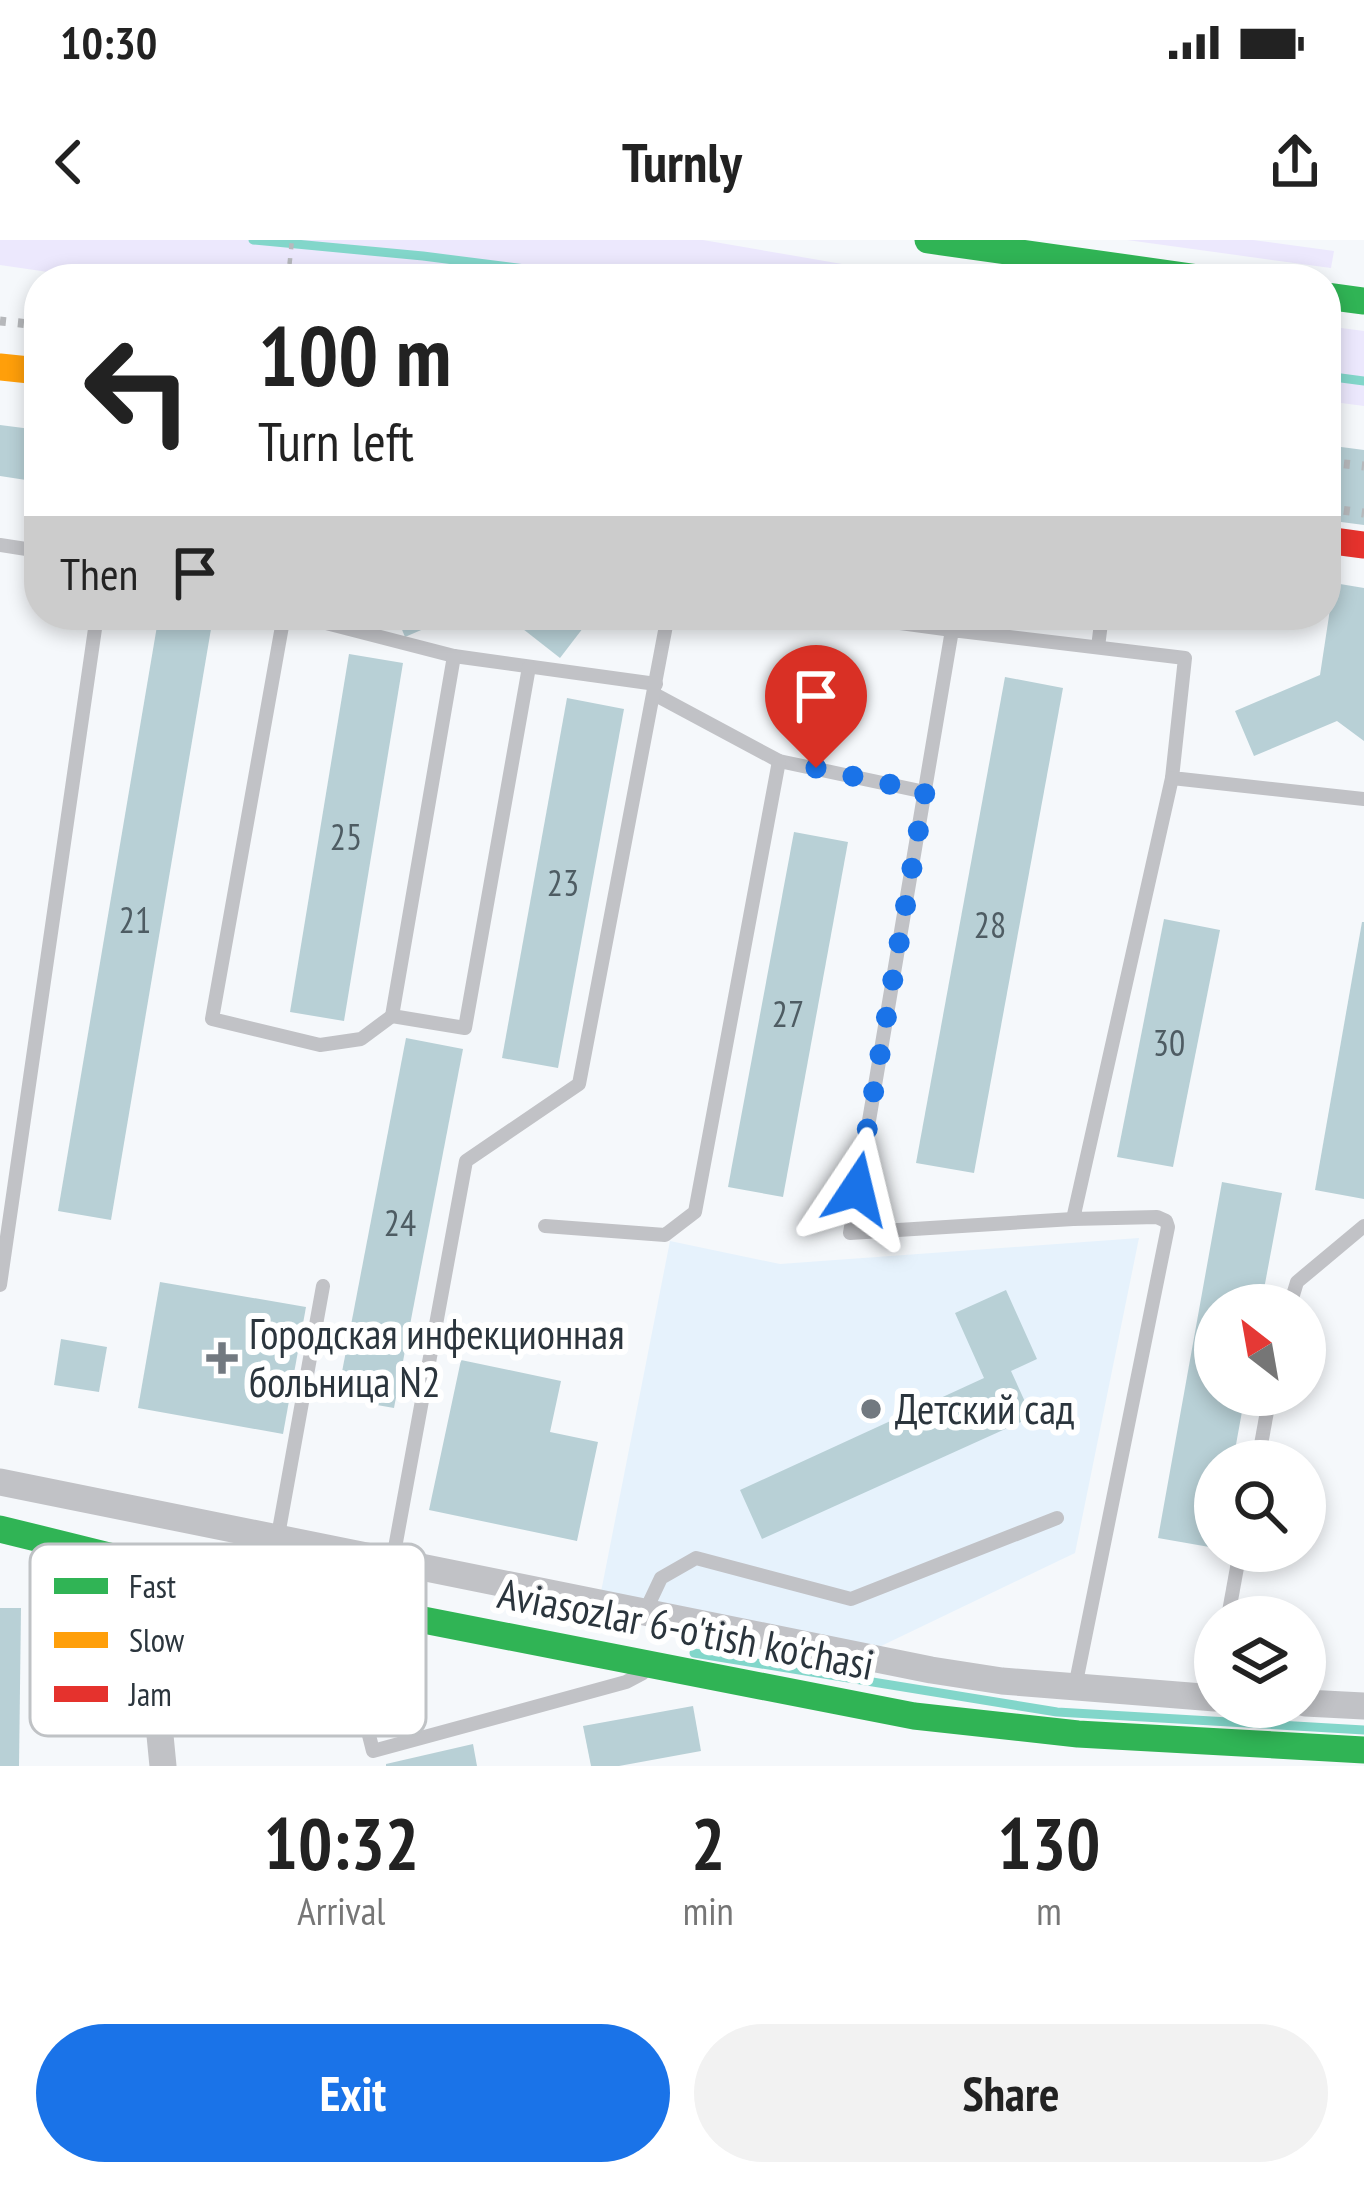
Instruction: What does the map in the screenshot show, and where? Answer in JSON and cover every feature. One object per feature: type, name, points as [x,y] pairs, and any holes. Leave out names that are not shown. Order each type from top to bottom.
[{"type":"main road","points":[[928,240],[1099,264]]},
{"type":"main road","name":"Aviasozlar 6-o'tish ko'chasi","points":[[0,1529],[67,1544]]},
{"type":"main road","name":"Aviasozlar 6-o'tish ko'chasi","points":[[426,1603],[656,1666],[914,1716],[1080,1707],[1356,1755]]},
{"type":"street","name":"Aviasozlar 6-o'tish ko'chasi","points":[[0,1482],[121,1515],[283,1544]]},
{"type":"street","points":[[114,1544],[121,1515]]},
{"type":"street","name":"Aviasozlar 6-o'tish ko'chasi","points":[[426,1595],[644,1614],[931,1670],[1080,1707],[1194,1696]]},
{"type":"street","points":[[1326,1704],[1364,1706]]},
{"type":"street","points":[[160,1736],[163,1766]]},
{"type":"lane","points":[[0,1285],[95,630]]},
{"type":"lane","points":[[281,630],[212,1018],[320,1045],[362,1039],[392,1016],[454,656]]},
{"type":"lane","points":[[353,630],[454,656],[655,689],[779,761],[925,792]]},
{"type":"lane","points":[[395,1544],[466,1161],[579,1084],[665,630]]},
{"type":"lane","points":[[1073,1219],[1172,778],[1185,658],[952,630],[850,1233],[1073,1219],[1157,1217],[1166,1221],[1080,1707]]},
{"type":"lane","points":[[1098,647],[1100,630]]},
{"type":"lane","points":[[392,1016],[465,1028],[530,668]]},
{"type":"lane","points":[[545,1226],[665,1235],[695,1211],[779,761]]},
{"type":"lane","points":[[1172,778],[1364,799]]},
{"type":"lane","points":[[1297,1284],[1364,1226]]},
{"type":"lane","points":[[277,1541],[323,1286]]},
{"type":"lane","points":[[644,1614],[662,1579],[696,1558],[851,1599],[1057,1518]]},
{"type":"lane","points":[[369,1736],[373,1751],[626,1682],[656,1666]]},
{"type":"shaded area","points":[[0,240],[703,240],[842,264],[24,264],[24,268],[0,265]]},
{"type":"shaded area","points":[[1127,240],[1253,240],[1334,251],[1332,264]]},
{"type":"shaded area","points":[[1341,328],[1364,331],[1364,406],[1341,403]]},
{"type":"shaded area","name":"Детский сад","points":[[1139,1238],[1075,1553],[879,1647],[601,1592],[670,1241],[780,1264]]},
{"type":"building","points":[[0,425],[24,428],[24,480],[0,476]]},
{"type":"building","points":[[1341,447],[1364,450],[1364,525],[1341,522]]},
{"type":"building","points":[[1341,584],[1364,588],[1364,741],[1337,721],[1254,756],[1235,711],[1320,675],[1327,630],[1341,630]]},
{"type":"building","points":[[156,630],[211,630],[111,1220],[58,1211]]},
{"type":"building","points":[[524,630],[581,630],[560,658]]},
{"type":"building","points":[[349,654],[403,663],[344,1021],[290,1012]]},
{"type":"building","points":[[1005,677],[1063,688],[974,1173],[916,1163]]},
{"type":"building","points":[[567,698],[624,709],[558,1068],[502,1058]]},
{"type":"building","points":[[794,832],[848,842],[783,1197],[728,1187]]},
{"type":"building","points":[[1164,919],[1220,930],[1173,1167],[1117,1157]]},
{"type":"building","points":[[1364,922],[1364,1199],[1315,1190]]},
{"type":"building","points":[[406,1038],[463,1049],[394,1408],[337,1398]]},
{"type":"building","points":[[1222,1182],[1282,1193],[1265,1284],[1204,1284]]},
{"type":"building","name":"Городская инфекционная больница N2","points":[[160,1282],[306,1307],[283,1434],[138,1408]]},
{"type":"building","points":[[1006,1290],[1037,1359],[1011,1371],[1032,1417],[762,1539],[740,1490],[984,1378],[955,1313]]},
{"type":"building","points":[[1194,1338],[1194,1416],[1241,1416],[1237,1440],[1194,1440],[1194,1544],[1158,1538]]},
{"type":"building","points":[[61,1339],[107,1347],[99,1392],[54,1385]]},
{"type":"building","points":[[461,1360],[561,1381],[550,1432],[598,1442],[577,1541],[429,1510]]},
{"type":"building","points":[[0,1608],[21,1608],[19,1766],[0,1766]]},
{"type":"building","points":[[693,1706],[701,1751],[619,1766],[591,1766],[583,1726]]},
{"type":"building","points":[[473,1744],[477,1766],[386,1766],[386,1764]]},
{"type":"waterway","points":[[253,240],[486,264]]},
{"type":"waterway","points":[[1341,378],[1364,381]]},
{"type":"waterway","points":[[694,1653],[1057,1712],[1364,1730]]},
{"type":"railway","points":[[0,321],[24,323]]},
{"type":"railway","points":[[1341,464],[1364,466]]},
{"type":"railway","points":[[1341,510],[1364,513]]},
{"type":"traffic: fast","points":[[928,240],[1099,264]]},
{"type":"traffic: fast","points":[[1341,298],[1364,301]]},
{"type":"traffic: fast","points":[[0,1529],[61,1544]]},
{"type":"traffic: fast","points":[[426,1620],[914,1716],[1078,1734],[1364,1750]]},
{"type":"traffic: slow","points":[[0,367],[24,369]]},
{"type":"traffic: jam","points":[[1341,542],[1364,545]]},
{"type":"place","name":"Городская инфекционная больница N2","points":[[222,1358]]},
{"type":"place","name":"Детский сад","points":[[871,1409]]},
{"type":"route","points":[[816,768],[925,792],[857,1189]]}]
